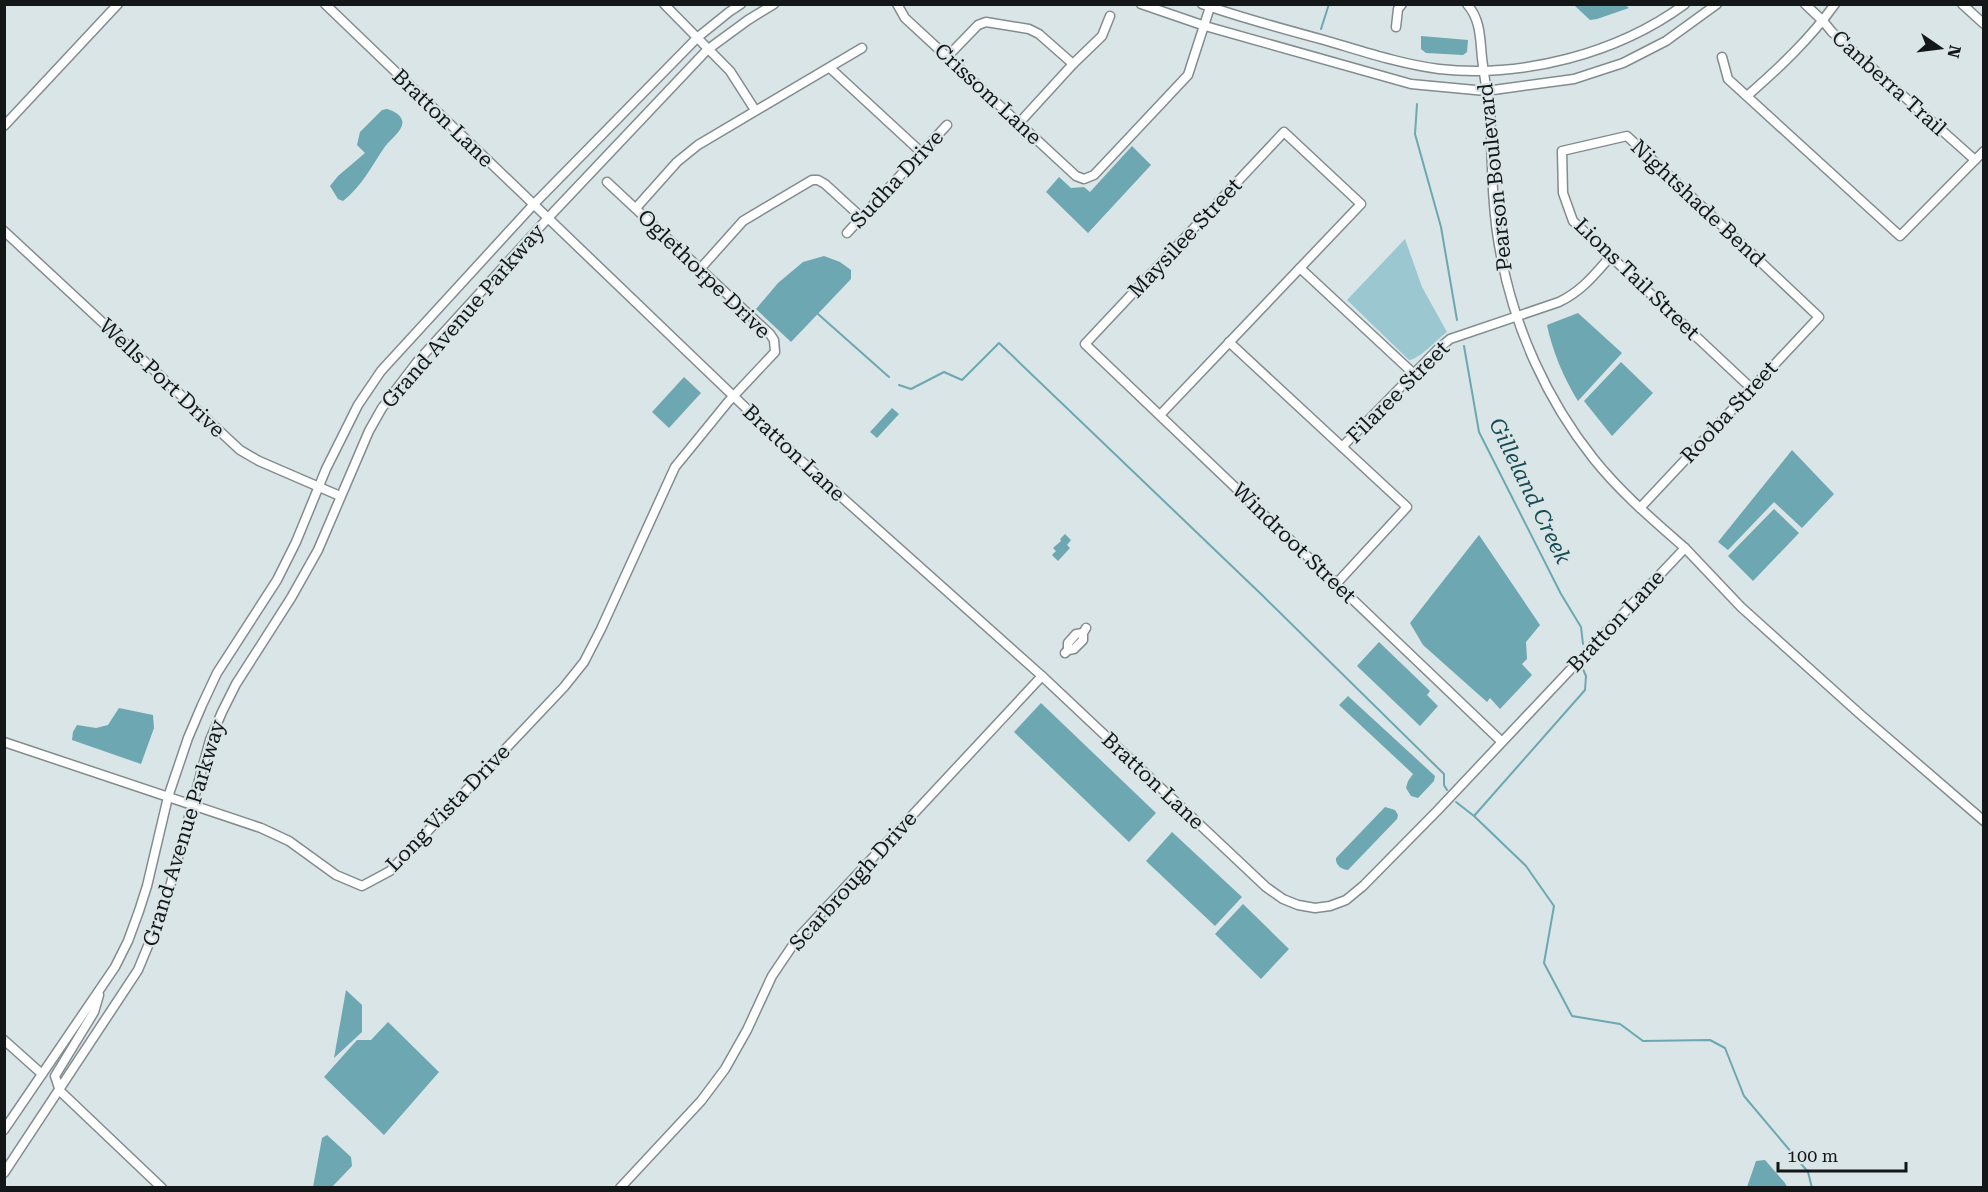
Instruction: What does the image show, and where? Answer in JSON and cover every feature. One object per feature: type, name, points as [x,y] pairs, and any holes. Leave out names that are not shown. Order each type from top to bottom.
[{"type":"street","points":[[4,126],[118,4]]},
{"type":"street","name":"Bratton Lane","points":[[325,4],[799,459],[1042,676],[1266,887],[1283,899],[1306,907],[1330,906],[1346,900],[1363,886],[1685,548]]},
{"type":"street","points":[[664,4],[730,71],[755,111]]},
{"type":"street","name":"Grand Avenue Parkway","points":[[4,1130],[103,983],[128,941],[147,886],[168,798],[188,738],[202,705],[217,674],[277,580],[358,405],[381,371],[534,204],[698,37],[741,4]]},
{"type":"street","name":"Grand Avenue Parkway","points":[[4,1173],[60,1091],[138,970],[148,950],[165,905],[210,740],[222,712],[236,684],[318,550],[369,431],[382,408],[400,383],[548,218],[707,50],[774,4]]},
{"type":"street","name":"Crissom Lane","points":[[897,4],[905,18],[1076,176],[1084,179],[1094,175],[1188,75],[1205,26]]},
{"type":"street","points":[[1141,4],[1205,26],[1411,84],[1486,91],[1574,79],[1623,63],[1666,41],[1717,4]]},
{"type":"street","points":[[1396,27],[1398,9],[1402,4]]},
{"type":"street","name":"Pearson Boulevard","points":[[1467,4],[1479,27],[1486,91],[1490,105],[1500,255],[1516,316],[1531,354],[1565,419],[1594,460],[1640,508],[1685,548]]},
{"type":"street","points":[[1205,26],[1206,6],[1404,64],[1441,69],[1484,70],[1558,61],[1610,46],[1661,22],[1685,4]]},
{"type":"street","name":"Canberra Trail","points":[[1805,4],[1832,32],[1975,160]]},
{"type":"street","points":[[1747,96],[1783,65],[1823,21],[1835,4]]},
{"type":"street","points":[[1962,4],[1983,24]]},
{"type":"street","points":[[1020,122],[1102,36],[1110,16]]},
{"type":"street","points":[[948,56],[978,25],[986,22],[1029,29],[1039,34],[1073,64]]},
{"type":"street","points":[[636,208],[677,162],[698,145],[862,48]]},
{"type":"street","points":[[1722,57],[1728,79],[1900,236],[1983,151]]},
{"type":"street","points":[[830,68],[921,152]]},
{"type":"street","name":"Sudha Drive","points":[[847,233],[947,125]]},
{"type":"street","name":"Maysilee Street","points":[[1086,344],[1284,132],[1361,204],[1300,268]]},
{"type":"street","name":"Nightshade Bend","points":[[1562,151],[1627,136],[1819,316]]},
{"type":"street","name":"Lions Tail Street","points":[[1562,151],[1563,193],[1573,221],[1752,388]]},
{"type":"street","points":[[700,269],[743,221],[812,180],[825,184],[861,217]]},
{"type":"street","name":"Oglethorpe Drive","points":[[607,182],[770,334],[776,346],[772,356],[733,397]]},
{"type":"street","name":"Wells Port Drive","points":[[4,231],[240,450],[259,462],[340,496]]},
{"type":"street","name":"Filaree Street","points":[[1342,447],[1450,339],[1574,295],[1610,257]]},
{"type":"street","points":[[1160,415],[1300,268],[1414,374]]},
{"type":"street","name":"Rooba Street","points":[[1640,508],[1819,316]]},
{"type":"street","points":[[1229,342],[1407,507],[1336,584]]},
{"type":"street","name":"Windroot Street","points":[[1086,344],[1502,742]]},
{"type":"street","name":"Long Vista Drive","points":[[4,742],[261,828],[289,841],[336,875],[362,886],[390,871],[557,695],[584,662],[675,467],[733,397]]},
{"type":"street","points":[[1685,548],[1741,607],[1983,821]]},
{"type":"street","points":[[1066,651],[1080,644],[1084,631]]},
{"type":"street","name":"Scarbrough Drive","points":[[620,1188],[701,1101],[725,1069],[747,1030],[772,976],[797,939],[1042,676]]},
{"type":"street","points":[[103,983],[94,1012],[55,1076],[60,1091],[162,1188]]},
{"type":"street","points":[[4,1040],[42,1074]]},
{"type":"shaded area","points":[[1574,5],[1625,5],[1629,8],[1590,20]]},
{"type":"shaded area","points":[[1421,36],[1468,40],[1467,52],[1463,55],[1426,53],[1421,49]]},
{"type":"shaded area","points":[[387,109],[399,116],[402,120],[401,127],[356,189],[343,201],[338,199],[330,186],[365,153],[357,145],[360,132],[382,110]]},
{"type":"shaded area","points":[[1132,146],[1151,165],[1088,233],[1046,192],[1059,177],[1071,188],[1084,187],[1090,192]]},
{"type":"shaded area","points":[[1405,239],[1422,287],[1447,332],[1423,353],[1409,360],[1347,300]]},
{"type":"shaded area","points":[[824,256],[840,262],[851,270],[851,279],[791,342],[756,309],[778,283],[803,262]]},
{"type":"shaded area","points":[[1578,313],[1622,353],[1578,401],[1559,364],[1547,325]]},
{"type":"shaded area","points":[[1621,362],[1653,393],[1612,436],[1584,401]]},
{"type":"shaded area","points":[[684,377],[701,393],[669,428],[652,412]]},
{"type":"shaded area","points":[[892,408],[899,414],[877,438],[870,432]]},
{"type":"shaded area","points":[[1792,450],[1834,494],[1802,528],[1774,502],[1728,550],[1718,542]]},
{"type":"shaded area","points":[[1774,509],[1799,533],[1753,581],[1728,556]]},
{"type":"shaded area","points":[[1065,534],[1071,540],[1067,545],[1070,548],[1058,561],[1052,555],[1056,551],[1053,548]]},
{"type":"shaded area","points":[[1479,535],[1540,625],[1526,642],[1527,659],[1522,664],[1532,675],[1500,709],[1490,698],[1487,702],[1423,645],[1410,623]]},
{"type":"shaded area","points":[[1379,642],[1430,691],[1427,695],[1438,706],[1420,726],[1357,666]]},
{"type":"shaded area","points":[[1348,696],[1435,776],[1434,781],[1418,798],[1411,796],[1406,788],[1413,774],[1339,705]]},
{"type":"shaded area","points":[[1041,703],[1156,813],[1129,842],[1014,732]]},
{"type":"shaded area","points":[[119,708],[153,715],[154,728],[141,764],[72,740],[77,725],[96,728],[108,725]]},
{"type":"shaded area","points":[[1385,807],[1395,810],[1398,815],[1397,819],[1348,870],[1339,867],[1336,858]]},
{"type":"shaded area","points":[[1172,832],[1242,897],[1215,926],[1146,861]]},
{"type":"shaded area","points":[[1243,904],[1289,949],[1261,979],[1215,934]]},
{"type":"shaded area","points":[[346,990],[362,1005],[362,1032],[334,1058]]},
{"type":"shaded area","points":[[388,1022],[439,1072],[384,1135],[324,1077],[357,1040],[371,1040]]},
{"type":"shaded area","points":[[327,1135],[351,1157],[352,1166],[332,1187],[313,1187],[322,1138]]},
{"type":"shaded area","points":[[1765,1160],[1787,1187],[1747,1187],[1756,1161]]},
{"type":"waterway","points":[[1321,29],[1329,4]]},
{"type":"waterway","name":"Gilleland Creek","points":[[1417,104],[1415,134],[1441,227],[1457,320]]},
{"type":"waterway","points":[[818,314],[889,377]]},
{"type":"waterway","points":[[899,385],[911,389],[944,372],[962,380],[999,343],[1262,595],[1444,774],[1444,785],[1447,790]]},
{"type":"waterway","name":"Gilleland Creek","points":[[1464,346],[1479,432],[1561,594],[1581,627],[1583,644]]},
{"type":"waterway","name":"Gilleland Creek","points":[[1582,667],[1586,676],[1585,690],[1474,816],[1526,866],[1554,906],[1544,963],[1572,1016],[1620,1024],[1643,1041],[1710,1040],[1725,1048],[1744,1096],[1808,1172],[1812,1188]]},
{"type":"waterway","points":[[1456,802],[1474,816]]}]
